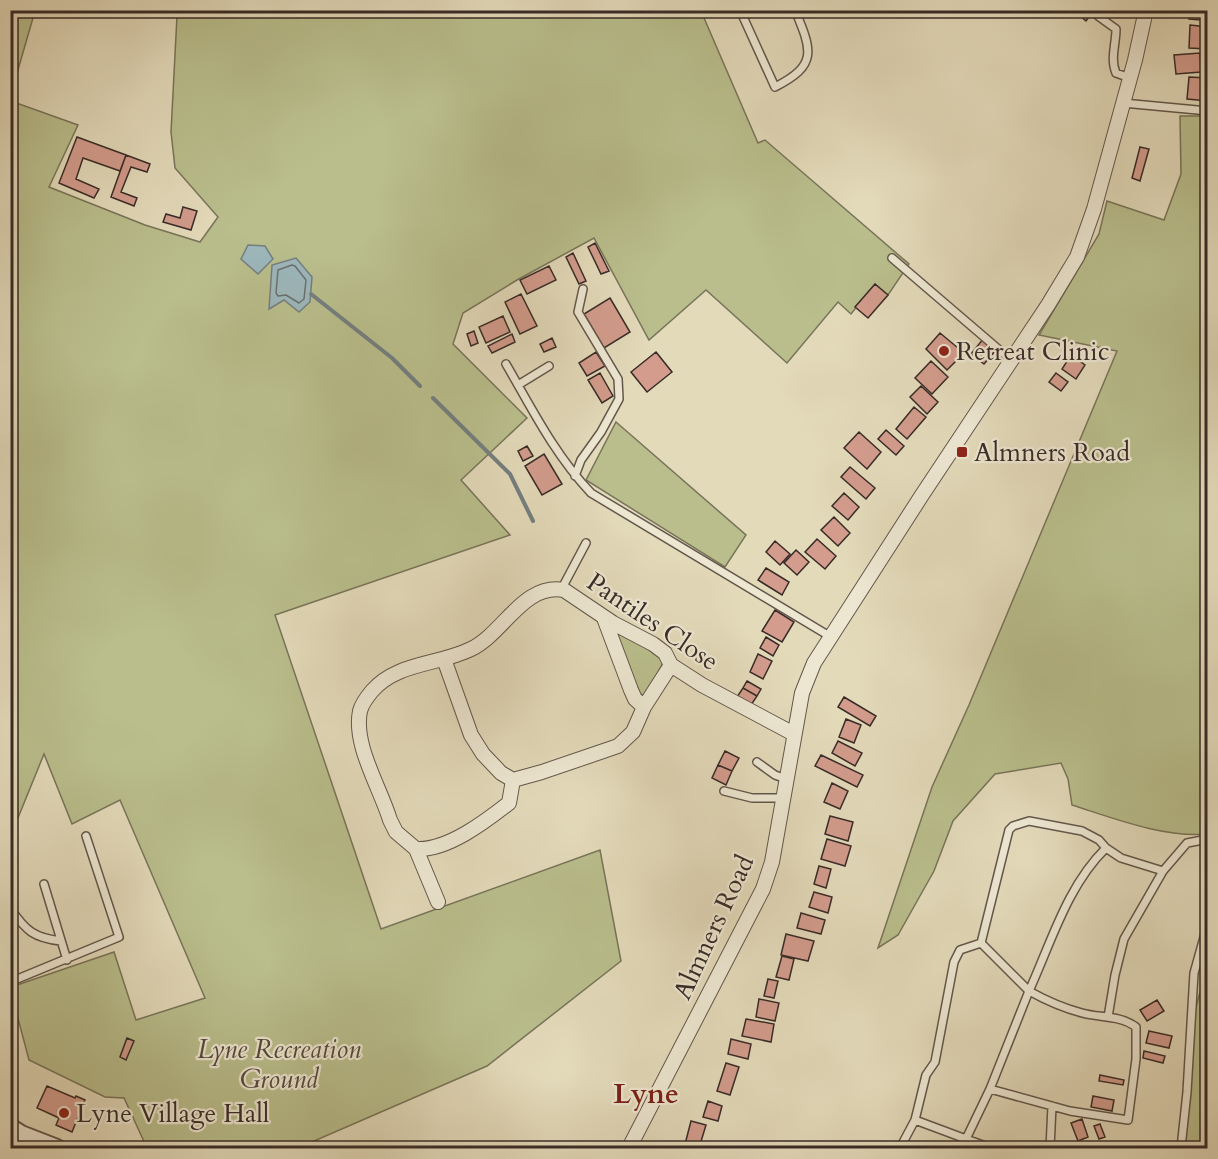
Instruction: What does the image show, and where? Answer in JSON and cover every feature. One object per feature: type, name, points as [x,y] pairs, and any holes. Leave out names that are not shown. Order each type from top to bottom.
[{"type":"street","name":"Almners Road","points":[[629,1149],[763,889],[772,862],[802,693],[814,663],[1048,305],[1077,256],[1094,209],[1146,10]]},
{"type":"street","name":"Pantiles Close","points":[[417,849],[396,832],[360,738],[360,710],[365,700],[383,680],[398,671],[444,658],[478,645],[515,609],[537,594],[556,589],[561,590],[604,618],[653,644],[665,653],[671,665],[702,685],[794,734]]},
{"type":"street","points":[[604,618],[635,699],[644,707]]},
{"type":"street","points":[[438,902],[417,849],[435,848],[483,823],[509,803],[507,776],[483,754],[471,735],[444,658]]},
{"type":"street","points":[[507,776],[542,772],[618,746],[633,732],[644,707],[671,665]]},
{"type":"street","points":[[10,1127],[57,1149]]},
{"type":"lane","points":[[740,10],[776,87],[800,72],[807,61],[805,34],[795,10]]},
{"type":"lane","points":[[1098,16],[1116,29],[1112,64],[1116,73],[1130,78]]},
{"type":"lane","points":[[1123,103],[1208,111]]},
{"type":"lane","points":[[892,258],[1011,360]]},
{"type":"lane","points":[[575,476],[581,460],[620,399],[618,379],[578,312],[583,289]]},
{"type":"lane","points":[[506,364],[556,451],[591,493],[831,637]]},
{"type":"lane","points":[[518,385],[549,366]]},
{"type":"lane","points":[[561,590],[586,543]]},
{"type":"lane","points":[[757,762],[775,775],[786,779]]},
{"type":"lane","points":[[724,791],[752,798],[783,798]]},
{"type":"lane","points":[[981,943],[1009,830],[1013,826],[1029,821],[1082,831],[1100,840],[1106,848],[1121,858],[1163,871]]},
{"type":"lane","points":[[10,982],[119,938],[86,837]]},
{"type":"lane","points":[[1108,1017],[1124,939],[1163,871],[1187,843],[1208,839]]},
{"type":"lane","points":[[961,1149],[990,1089],[1029,991],[1077,883],[1089,864],[1106,848]]},
{"type":"lane","points":[[44,884],[67,960]]},
{"type":"lane","points":[[10,908],[31,933],[42,939],[61,942]]},
{"type":"lane","points":[[1181,1149],[1194,973],[1208,923]]},
{"type":"lane","points":[[981,943],[1029,991],[1057,1006],[1085,1014],[1128,1021],[1136,1027],[1136,1059],[1128,1120],[1070,1111],[990,1089]]},
{"type":"lane","points":[[900,1149],[915,1120],[926,1075],[935,1062],[954,962],[960,950],[981,943]]},
{"type":"lane","points":[[1050,1149],[1052,1106]]},
{"type":"lane","points":[[915,1120],[991,1149]]},
{"type":"green space","points":[[10,11],[35,11],[11,94]]},
{"type":"green space","name":"Lyne Recreation Ground","points":[[165,11],[701,11],[758,143],[765,140],[909,264],[888,295],[875,284],[851,314],[838,302],[787,363],[706,290],[649,340],[594,238],[517,280],[463,313],[453,344],[527,418],[461,480],[510,535],[275,615],[381,929],[600,850],[621,961],[487,1066],[298,1148],[147,1148],[124,1098],[105,1097],[29,1060],[11,992],[11,987],[114,952],[136,1020],[205,998],[120,800],[72,824],[44,754],[11,835],[11,101],[78,125],[49,187],[145,225],[200,242],[218,217],[175,168],[171,132],[177,16]]},
{"type":"green space","points":[[1180,116],[1208,116],[1207,834],[1156,830],[1072,805],[1068,779],[1061,763],[995,774],[953,821],[934,871],[898,935],[878,948],[932,787],[969,705],[1117,351],[1039,335],[1099,234],[1107,201],[1164,220],[1181,174]]},
{"type":"green space","points":[[616,422],[746,535],[725,567],[586,480]]},
{"type":"green space","points":[[612,629],[657,651],[664,661],[648,691],[643,695],[639,694]]},
{"type":"green space","points":[[1207,965],[1207,1148],[1184,1148],[1192,1023]]},
{"type":"water","points":[[248,245],[265,246],[273,259],[258,274],[241,259]]},
{"type":"water","points":[[296,258],[312,277],[310,302],[299,312],[284,300],[269,309],[272,265]]},
{"type":"building","points":[[1073,10],[1094,10],[1086,21]]},
{"type":"building","points":[[1189,10],[1202,10],[1201,20],[1189,19]]},
{"type":"building","points":[[1190,25],[1208,27],[1208,49],[1189,48]]},
{"type":"building","points":[[1200,53],[1201,72],[1176,74],[1174,55]]},
{"type":"building","points":[[1189,77],[1208,78],[1208,101],[1187,99]]},
{"type":"building","points":[[77,137],[126,155],[120,171],[83,158],[76,179],[99,189],[94,198],[59,183]]},
{"type":"building","points":[[1140,147],[1149,149],[1140,181],[1132,178]]},
{"type":"building","points":[[126,155],[150,164],[147,172],[131,167],[121,192],[137,198],[134,206],[111,197]]},
{"type":"building","points":[[183,207],[197,211],[191,230],[163,222],[166,214],[180,218]]},
{"type":"building","points":[[595,243],[609,271],[601,274],[588,247]]},
{"type":"building","points":[[573,253],[586,281],[579,284],[566,257]]},
{"type":"building","points":[[549,266],[556,280],[527,294],[520,280]]},
{"type":"building","points":[[875,284],[888,295],[868,318],[855,307]]},
{"type":"building","points":[[521,294],[537,326],[520,334],[505,302]]},
{"type":"building","points":[[610,298],[630,332],[604,348],[584,314]]},
{"type":"building","points":[[503,316],[510,332],[486,343],[479,327]]},
{"type":"building","points":[[474,331],[478,343],[471,346],[467,334]]},
{"type":"building","name":"Retreat Clinic","points":[[940,333],[964,353],[947,370],[926,349]]},
{"type":"building","points":[[512,334],[515,342],[492,353],[488,346]]},
{"type":"building","points":[[552,338],[556,347],[544,352],[540,344]]},
{"type":"building","points":[[983,339],[996,350],[984,364],[971,354]]},
{"type":"building","points":[[596,352],[605,366],[587,376],[579,363]]},
{"type":"building","points":[[656,352],[672,372],[647,392],[631,372]]},
{"type":"building","points":[[1071,355],[1085,365],[1076,379],[1062,369]]},
{"type":"building","points":[[931,361],[948,377],[932,394],[915,378]]},
{"type":"building","points":[[600,373],[613,396],[602,403],[588,380]]},
{"type":"building","points":[[1056,373],[1068,382],[1061,391],[1049,382]]},
{"type":"building","points":[[921,386],[938,402],[927,414],[910,397]]},
{"type":"building","points":[[914,407],[926,417],[907,439],[896,429]]},
{"type":"building","points":[[886,430],[904,446],[896,455],[878,439]]},
{"type":"building","points":[[859,432],[881,452],[867,469],[844,448]]},
{"type":"building","points":[[527,446],[533,456],[523,461],[518,451]]},
{"type":"building","points":[[544,454],[562,484],[542,495],[525,466]]},
{"type":"building","points":[[850,467],[875,488],[866,499],[841,477]]},
{"type":"building","points":[[844,493],[859,507],[848,520],[832,506]]},
{"type":"building","points":[[834,517],[850,533],[838,546],[821,530]]},
{"type":"building","points":[[817,539],[836,556],[825,569],[805,552]]},
{"type":"building","points":[[775,541],[790,554],[780,565],[766,552]]},
{"type":"building","points":[[796,550],[809,562],[797,575],[784,563]]},
{"type":"building","points":[[766,568],[789,582],[782,595],[758,580]]},
{"type":"building","points":[[775,610],[794,622],[782,642],[762,631]]},
{"type":"building","points":[[766,637],[779,645],[773,656],[760,648]]},
{"type":"building","points":[[758,654],[772,661],[763,679],[750,672]]},
{"type":"building","points":[[747,681],[761,689],[757,696],[743,688]]},
{"type":"building","points":[[743,688],[757,696],[751,705],[737,697]]},
{"type":"building","points":[[844,697],[876,716],[870,726],[838,707]]},
{"type":"building","points":[[846,719],[861,725],[854,743],[839,737]]},
{"type":"building","points":[[838,741],[862,753],[855,766],[832,753]]},
{"type":"building","points":[[725,751],[739,758],[732,771],[718,765]]},
{"type":"building","points":[[821,755],[863,775],[857,787],[815,766]]},
{"type":"building","points":[[718,765],[732,771],[726,785],[712,778]]},
{"type":"building","points":[[832,783],[848,791],[840,809],[824,802]]},
{"type":"building","points":[[830,816],[853,822],[848,841],[825,834]]},
{"type":"building","points":[[827,839],[851,846],[845,866],[821,859]]},
{"type":"building","points":[[819,866],[831,869],[826,888],[814,884]]},
{"type":"building","points":[[814,892],[832,897],[828,913],[809,907]]},
{"type":"building","points":[[801,913],[825,920],[821,934],[797,928]]},
{"type":"building","points":[[786,934],[814,941],[808,961],[781,955]]},
{"type":"building","points":[[782,956],[794,959],[789,980],[776,977]]},
{"type":"building","points":[[768,979],[778,981],[774,998],[764,996]]},
{"type":"building","points":[[759,999],[779,1003],[775,1021],[756,1017]]},
{"type":"building","points":[[1157,1000],[1164,1011],[1147,1021],[1140,1010]]},
{"type":"building","points":[[746,1019],[774,1024],[771,1042],[742,1036]]},
{"type":"building","points":[[1149,1031],[1172,1036],[1169,1048],[1146,1043]]},
{"type":"building","points":[[127,1038],[134,1041],[126,1060],[120,1057]]},
{"type":"building","points":[[731,1039],[751,1044],[748,1059],[728,1054]]},
{"type":"building","points":[[1144,1051],[1165,1056],[1163,1063],[1143,1058]]},
{"type":"building","points":[[726,1063],[739,1067],[730,1095],[717,1091]]},
{"type":"building","points":[[1100,1075],[1124,1080],[1123,1085],[1099,1081]]},
{"type":"building","name":"Lyne Village Hall","points":[[47,1086],[85,1100],[72,1132],[56,1125],[59,1118],[37,1108]]},
{"type":"building","points":[[1093,1096],[1114,1100],[1112,1111],[1091,1107]]},
{"type":"building","points":[[708,1101],[722,1106],[718,1121],[703,1117]]},
{"type":"building","points":[[1082,1119],[1088,1137],[1078,1141],[1071,1123]]},
{"type":"building","points":[[691,1121],[706,1125],[699,1148],[684,1148]]},
{"type":"building","points":[[1100,1124],[1105,1137],[1099,1139],[1094,1126]]},
{"type":"waterway","points":[[311,294],[392,358],[420,386]]},
{"type":"waterway","points":[[433,398],[510,474],[533,521]]},
{"type":"place","name":"Retreat Clinic","points":[[944,351]]},
{"type":"place","name":"Almners Road","points":[[962,452]]},
{"type":"place","name":"Lyne Village Hall","points":[[64,1113]]},
{"type":"district","name":"Lyne","points":[[646,1093]]}]
